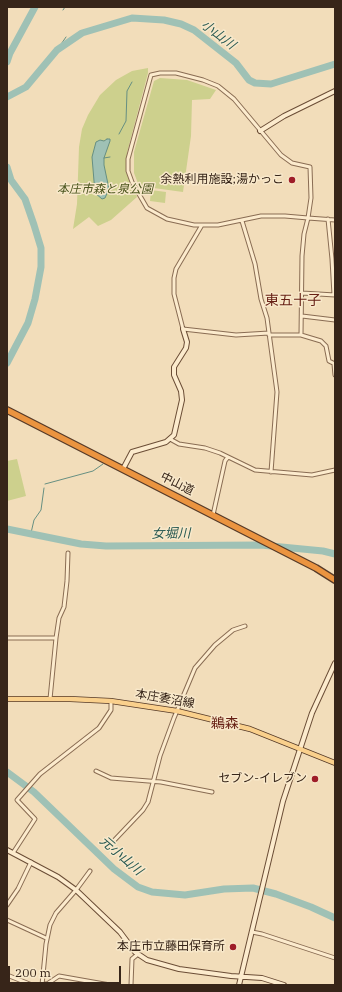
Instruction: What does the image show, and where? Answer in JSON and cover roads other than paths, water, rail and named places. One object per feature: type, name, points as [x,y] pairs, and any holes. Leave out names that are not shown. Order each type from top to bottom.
[{"type":"highway","name":"中山道","points":[[7,410],[316,568],[335,580]]},
{"type":"main road","name":"本庄妻沼線","points":[[7,699],[111,701],[177,711],[250,729],[335,763]]},
{"type":"street","points":[[301,335],[304,234],[308,218],[312,188],[310,167],[286,160],[234,99],[214,84],[176,73],[160,73],[150,75],[129,150],[128,163],[130,178],[144,205],[154,213],[180,222],[202,225],[218,225],[260,216],[308,218],[328,219],[335,220]]},
{"type":"street","points":[[260,131],[290,113],[335,91]]},
{"type":"street","points":[[302,293],[334,295],[328,219]]},
{"type":"street","points":[[242,221],[255,264],[260,294],[268,318],[276,392],[271,472]]},
{"type":"street","points":[[123,468],[132,452],[170,439],[174,435],[182,404],[181,391],[174,371],[175,364],[184,354],[187,345],[176,301],[174,278],[176,269],[202,225]]},
{"type":"street","points":[[302,316],[335,320]]},
{"type":"street","points":[[183,329],[236,335],[301,335],[322,341],[326,346],[329,361],[334,364],[335,375]]},
{"type":"street","points":[[170,439],[179,444],[205,448],[255,470],[312,475],[335,470]]},
{"type":"street","points":[[213,515],[225,461],[228,457]]},
{"type":"street","points":[[50,699],[59,618],[64,607],[68,553]]},
{"type":"street","points":[[107,848],[143,810],[148,802],[160,756],[195,668],[207,652],[233,630],[245,626]]},
{"type":"street","points":[[7,638],[56,638]]},
{"type":"street","points":[[239,985],[282,807],[299,748],[312,713],[335,663]]},
{"type":"street","points":[[13,853],[35,819],[17,800],[35,779],[50,765],[96,732],[110,710],[111,701]]},
{"type":"street","points":[[96,771],[111,778],[154,782],[212,792]]},
{"type":"street","points":[[7,850],[58,877],[76,890],[120,932],[138,954],[147,960],[165,966],[241,977],[262,978],[276,981],[284,985]]},
{"type":"street","points":[[7,905],[31,862]]},
{"type":"street","points":[[90,871],[56,913],[50,925],[46,938],[42,984],[47,984],[59,976],[110,985]]},
{"type":"street","points":[[7,897],[11,899]]},
{"type":"street","points":[[7,920],[46,938]]},
{"type":"street","points":[[252,932],[335,958]]},
{"type":"street","points":[[131,985],[132,959],[138,954]]},
{"type":"street","points":[[7,975],[32,985]]},
{"type":"water","points":[[110,139],[110,141],[104,158],[104,165],[109,189],[105,198],[102,199],[95,193],[92,157],[96,142]]},
{"type":"waterway","points":[[7,62],[10,53],[35,7]]},
{"type":"waterway","name":"小山川","points":[[7,97],[26,87],[57,50],[82,33],[132,18],[164,20],[181,24],[194,30],[236,63],[249,80],[255,83],[271,84],[335,64]]},
{"type":"waterway","name":"小山川","points":[[57,50],[66,37]]},
{"type":"waterway","points":[[119,134],[126,121],[127,91],[132,82]]},
{"type":"waterway","points":[[104,158],[110,157]]},
{"type":"waterway","name":"小山川","points":[[7,167],[11,180],[25,199],[41,248],[41,267],[35,299],[28,323],[7,363]]},
{"type":"waterway","points":[[45,484],[93,471],[103,464]]},
{"type":"waterway","points":[[31,533],[34,520],[41,510],[44,488]]},
{"type":"waterway","name":"女堀川","points":[[7,529],[81,544],[106,546],[261,545],[323,551],[335,554]]},
{"type":"waterway","name":"元小山川","points":[[7,772],[34,792],[114,869],[138,887],[152,892],[185,895],[224,889],[253,888],[276,894],[335,918]]},
{"type":"place","name":"余熱利用施設;湯かっこ","points":[[292,180]]},
{"type":"place","name":"セブン-イレブン","points":[[315,779]]},
{"type":"place","name":"本庄市立藤田保育所","points":[[233,947]]},
{"type":"district","name":"東五十子","points":[[293,301]]},
{"type":"district","name":"鵜森","points":[[225,724]]},
{"type":"park label","name":"本庄市森と泉公園","points":[[105,190]]}]
